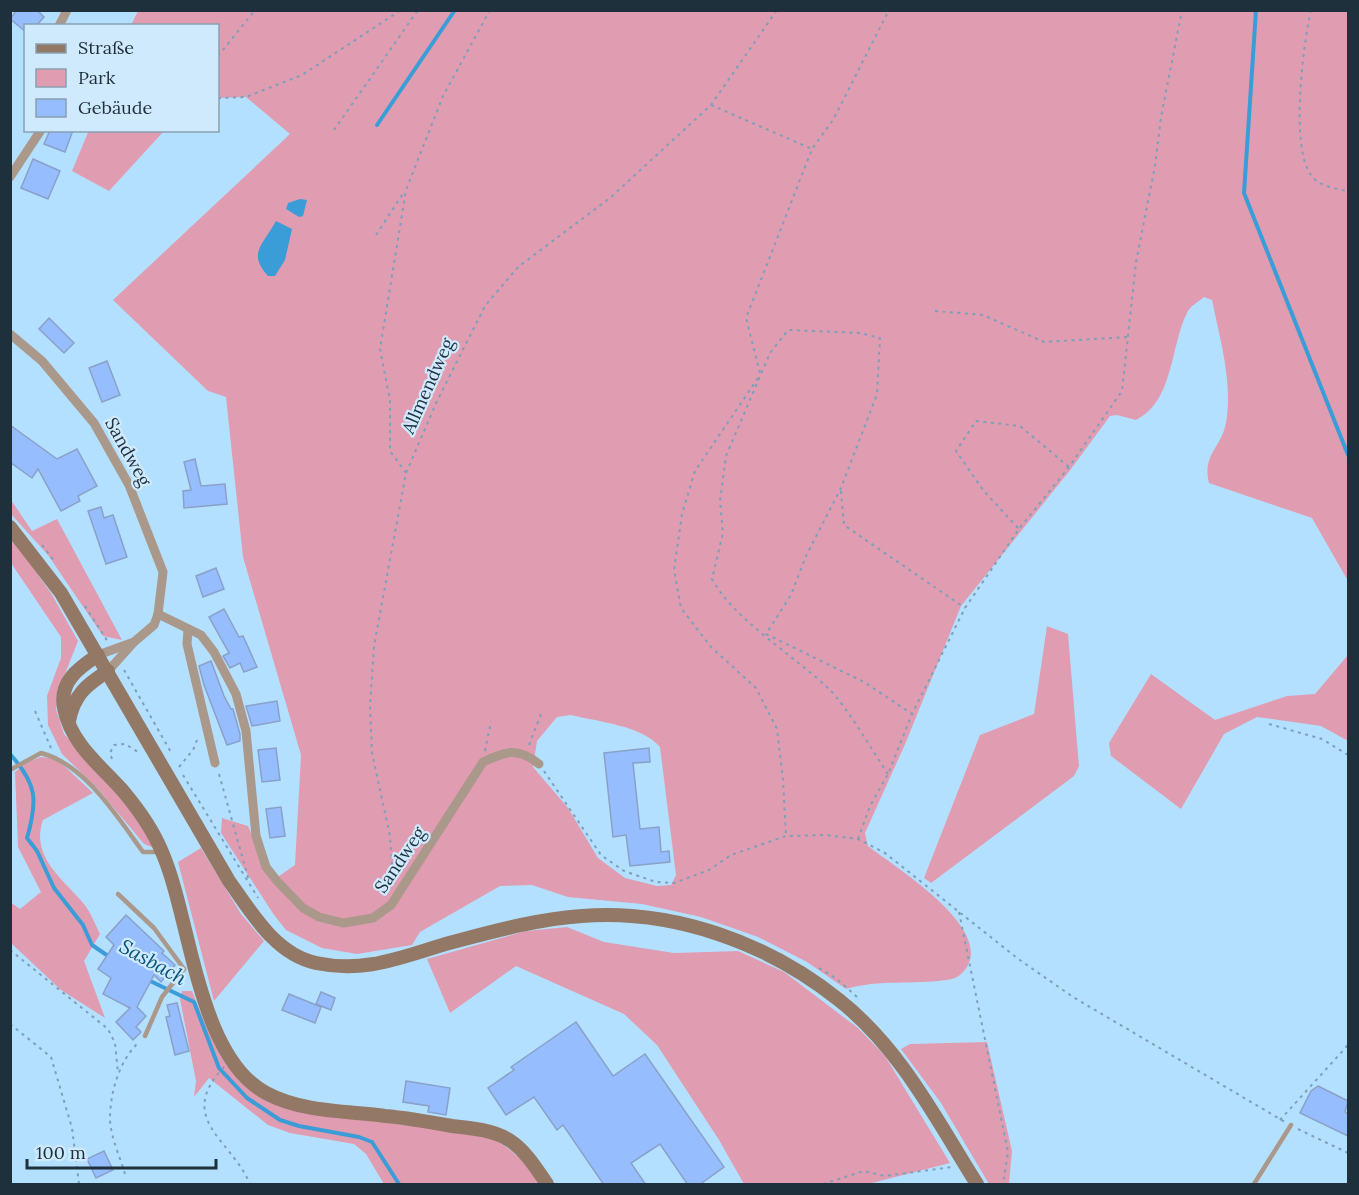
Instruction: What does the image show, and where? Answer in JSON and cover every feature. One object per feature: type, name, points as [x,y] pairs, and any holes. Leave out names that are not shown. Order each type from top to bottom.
[{"type":"main road","points":[[10,527],[61,593],[108,671],[175,772],[229,881],[260,925],[281,946],[314,963],[350,968],[385,964],[427,949],[521,924],[581,916],[643,918],[716,933],[764,952],[795,969],[861,1018],[922,1092],[977,1185]]},
{"type":"main road","points":[[98,655],[78,668],[67,680],[63,694],[68,722],[91,758],[145,819],[162,852],[188,965],[231,1059],[246,1078],[265,1092],[321,1109],[481,1130],[508,1139],[527,1156],[547,1185]]},
{"type":"main road","points":[[68,722],[77,696],[86,686],[108,671]]},
{"type":"street","points":[[60,24],[67,10]]},
{"type":"street","points":[[10,177],[40,132]]},
{"type":"street","name":"Sandweg","points":[[10,334],[42,361],[94,423],[129,485],[163,572],[159,614],[201,635],[214,652],[236,694],[246,731],[256,836],[266,867],[303,908],[319,917],[343,923],[373,918],[391,905],[483,762]]},
{"type":"street","points":[[108,671],[134,642],[154,625],[159,614]]},
{"type":"street","points":[[188,630],[187,644],[215,763]]},
{"type":"street","points":[[98,655],[134,642]]},
{"type":"street","points":[[483,762],[503,753],[526,753],[539,764]]},
{"type":"lane","points":[[13,770],[42,753],[54,756],[67,764],[115,810],[143,852],[162,852]]},
{"type":"lane","points":[[118,894],[188,965],[162,998],[145,1036]]},
{"type":"lane","points":[[1254,1185],[1291,1125]]},
{"type":"path","points":[[219,55],[255,10]]},
{"type":"path","points":[[219,98],[246,97],[302,75],[401,10]]},
{"type":"path","points":[[334,130],[418,10]]},
{"type":"path","points":[[376,235],[405,190],[443,96],[490,10]]},
{"type":"path","name":"Allmendweg","points":[[397,893],[392,876],[390,836],[372,753],[370,706],[374,646],[406,473],[455,362],[492,298],[518,267],[610,198],[711,105],[777,10]]},
{"type":"path","points":[[786,836],[777,729],[756,688],[711,647],[681,608],[674,570],[682,514],[695,471],[760,374],[746,318],[812,149],[833,120],[889,10]]},
{"type":"path","points":[[858,840],[870,806],[888,774],[912,714],[965,608],[1019,529],[1069,467],[1122,390],[1136,262],[1182,10]]},
{"type":"path","points":[[1311,10],[1302,50],[1303,159],[1312,177],[1330,187],[1348,191]]},
{"type":"path","points":[[711,105],[812,149]]},
{"type":"path","points":[[405,190],[380,350],[390,400],[390,451],[406,473]]},
{"type":"path","points":[[935,311],[983,315],[1044,342],[1128,337]]},
{"type":"path","points":[[766,634],[791,595],[806,555],[841,488],[877,394],[880,338],[860,333],[788,330],[771,353],[726,456],[720,501],[723,533],[712,579],[720,594],[832,692],[888,774]]},
{"type":"path","points":[[1019,529],[983,490],[956,451],[976,422],[1020,426],[1069,467]]},
{"type":"path","points":[[841,488],[844,525],[965,608]]},
{"type":"path","points":[[766,634],[864,682],[912,714]]},
{"type":"path","points":[[35,711],[54,756]]},
{"type":"path","points":[[526,753],[541,714]]},
{"type":"path","points":[[483,762],[491,721]]},
{"type":"path","points":[[204,722],[194,750],[175,772],[261,903]]},
{"type":"path","points":[[1269,724],[1322,739],[1348,755]]},
{"type":"path","points":[[113,762],[110,753],[114,745],[125,744],[143,755]]},
{"type":"path","points":[[215,763],[251,886]]},
{"type":"path","points":[[539,764],[601,855],[624,871],[656,882],[674,883],[709,870],[731,855],[786,836],[825,835],[858,840],[885,853],[959,912],[1073,997],[1281,1120],[1348,1045]]},
{"type":"path","points":[[959,912],[1008,1152],[1003,1185]]},
{"type":"path","points":[[10,950],[108,1029],[115,1043],[118,1072],[110,1120],[125,1174]]},
{"type":"path","points":[[814,966],[837,979],[860,1001]]},
{"type":"path","points":[[10,1024],[51,1057],[72,1128],[79,1185]]},
{"type":"path","points":[[118,1072],[129,1051],[145,1036]]},
{"type":"path","points":[[226,1066],[205,1093],[203,1110],[217,1140],[244,1170],[250,1185]]},
{"type":"path","points":[[1291,1125],[1348,1153]]},
{"type":"path","points":[[823,1185],[864,1171],[885,1176],[965,1165]]},
{"type":"green space","points":[[138,11],[1348,11],[1348,581],[1312,518],[1209,483],[1208,465],[1224,432],[1228,392],[1225,361],[1212,300],[1204,297],[1187,313],[1158,400],[1136,420],[1117,415],[1110,416],[1071,469],[961,606],[906,742],[865,833],[868,846],[936,898],[953,915],[965,932],[971,949],[968,965],[959,976],[946,980],[871,984],[846,989],[807,962],[758,937],[701,917],[642,904],[568,897],[532,885],[500,886],[420,932],[412,945],[357,954],[322,948],[286,930],[221,833],[222,818],[248,826],[272,881],[295,865],[301,755],[243,557],[226,397],[208,391],[113,300],[290,134],[246,97],[219,98],[219,24],[132,24]],"holes":[[[571,715],[606,722],[642,734],[660,747],[676,875],[671,885],[657,886],[625,878],[598,858],[568,808],[533,767],[537,741],[557,717]]]},
{"type":"green space","points":[[88,132],[163,132],[109,191],[72,171]]},
{"type":"green space","points":[[11,500],[32,531],[57,519],[122,640],[103,636],[48,555],[11,514]]},
{"type":"green space","points":[[10,536],[51,593],[78,641],[59,689],[56,709],[64,734],[141,822],[154,848],[144,844],[99,790],[62,754],[48,725],[47,696],[61,658],[61,637],[11,563]]},
{"type":"green space","points":[[1047,626],[1068,634],[1079,766],[1074,776],[931,883],[924,878],[980,735],[1034,714]]},
{"type":"green space","points":[[1348,655],[1348,741],[1321,726],[1257,717],[1224,734],[1181,809],[1111,756],[1109,743],[1151,674],[1215,720],[1287,696],[1315,694]]},
{"type":"green space","points":[[41,757],[57,759],[93,793],[43,820],[40,833],[45,856],[58,876],[84,904],[100,934],[84,961],[105,1018],[61,990],[11,943],[10,902],[20,909],[41,892],[18,847],[15,772],[26,763]]},
{"type":"green space","points":[[201,848],[241,914],[264,941],[214,1001],[178,862]]},
{"type":"green space","points":[[567,927],[604,942],[674,953],[738,951],[784,972],[858,1028],[885,1056],[950,1163],[868,1184],[744,1184],[719,1140],[657,1045],[624,1014],[516,966],[450,1013],[427,959],[526,931]]},
{"type":"green space","points":[[182,991],[192,991],[205,1024],[228,1067],[246,1085],[268,1100],[304,1113],[480,1134],[508,1148],[541,1184],[384,1184],[366,1154],[354,1144],[290,1133],[268,1125],[209,1078],[194,1097],[196,1081],[180,999]]},
{"type":"green space","points":[[987,1042],[1012,1151],[1009,1184],[989,1184],[941,1103],[901,1049],[910,1044]]},
{"type":"water","points":[[300,199],[307,200],[303,216],[299,217],[286,209],[288,203]]},
{"type":"water","points":[[276,221],[292,229],[285,260],[275,276],[268,276],[262,268],[258,255],[262,243]]},
{"type":"building","points":[[17,10],[37,10],[44,17],[38,24],[24,24],[24,30],[10,19]]},
{"type":"building","points":[[49,132],[72,132],[65,152],[44,144]]},
{"type":"building","points":[[33,159],[60,171],[48,199],[21,188]]},
{"type":"building","points":[[49,318],[74,343],[64,353],[39,329]]},
{"type":"building","points":[[107,361],[120,395],[102,402],[89,368]]},
{"type":"building","points":[[10,425],[57,459],[77,449],[97,486],[78,496],[80,501],[61,511],[38,469],[32,478],[10,462]]},
{"type":"building","points":[[195,459],[201,486],[225,484],[227,504],[184,508],[183,491],[191,490],[184,462]]},
{"type":"building","points":[[101,507],[104,518],[113,515],[127,557],[106,564],[88,511]]},
{"type":"building","points":[[216,568],[224,589],[203,597],[196,576]]},
{"type":"building","points":[[224,609],[239,637],[243,636],[257,667],[244,672],[240,663],[230,668],[223,656],[229,653],[209,617]]},
{"type":"building","points":[[211,661],[224,696],[233,709],[240,734],[240,741],[227,745],[199,666]]},
{"type":"building","points":[[277,701],[280,721],[252,726],[246,706]]},
{"type":"building","points":[[276,748],[280,780],[262,782],[258,750]]},
{"type":"building","points":[[649,748],[650,762],[633,763],[640,829],[659,827],[661,852],[669,851],[670,862],[630,866],[626,835],[613,837],[604,753]]},
{"type":"building","points":[[281,807],[285,836],[270,838],[266,809]]},
{"type":"building","points":[[126,915],[164,951],[162,953],[175,965],[161,982],[154,975],[137,1007],[146,1016],[136,1027],[141,1032],[133,1040],[116,1022],[130,1008],[103,994],[111,978],[98,969],[114,945],[106,937]]},
{"type":"building","points":[[321,992],[335,998],[331,1010],[316,1004]]},
{"type":"building","points":[[289,994],[321,1007],[315,1023],[282,1010]]},
{"type":"building","points":[[177,1003],[189,1051],[175,1055],[166,1017],[170,1016],[167,1005]]},
{"type":"building","points":[[576,1022],[613,1076],[645,1054],[724,1167],[699,1185],[688,1185],[660,1144],[631,1163],[646,1185],[604,1185],[563,1125],[557,1130],[534,1097],[506,1115],[488,1088],[514,1070],[511,1067]]},
{"type":"building","points":[[406,1081],[450,1088],[446,1115],[428,1112],[429,1106],[403,1102]]},
{"type":"building","points":[[1318,1086],[1348,1101],[1345,1112],[1348,1114],[1348,1136],[1300,1113],[1311,1091]]},
{"type":"building","points":[[104,1151],[113,1170],[96,1178],[87,1159]]},
{"type":"waterway","points":[[377,125],[455,10]]},
{"type":"waterway","points":[[1256,10],[1244,193],[1348,455]]},
{"type":"waterway","name":"Sasbach","points":[[10,754],[26,774],[33,793],[33,813],[27,838],[37,851],[54,888],[83,925],[92,945],[111,958]]},
{"type":"waterway","name":"Sasbach","points":[[146,979],[194,1002],[219,1068],[247,1098],[280,1120],[299,1126],[359,1137],[372,1142],[399,1184]]}]
